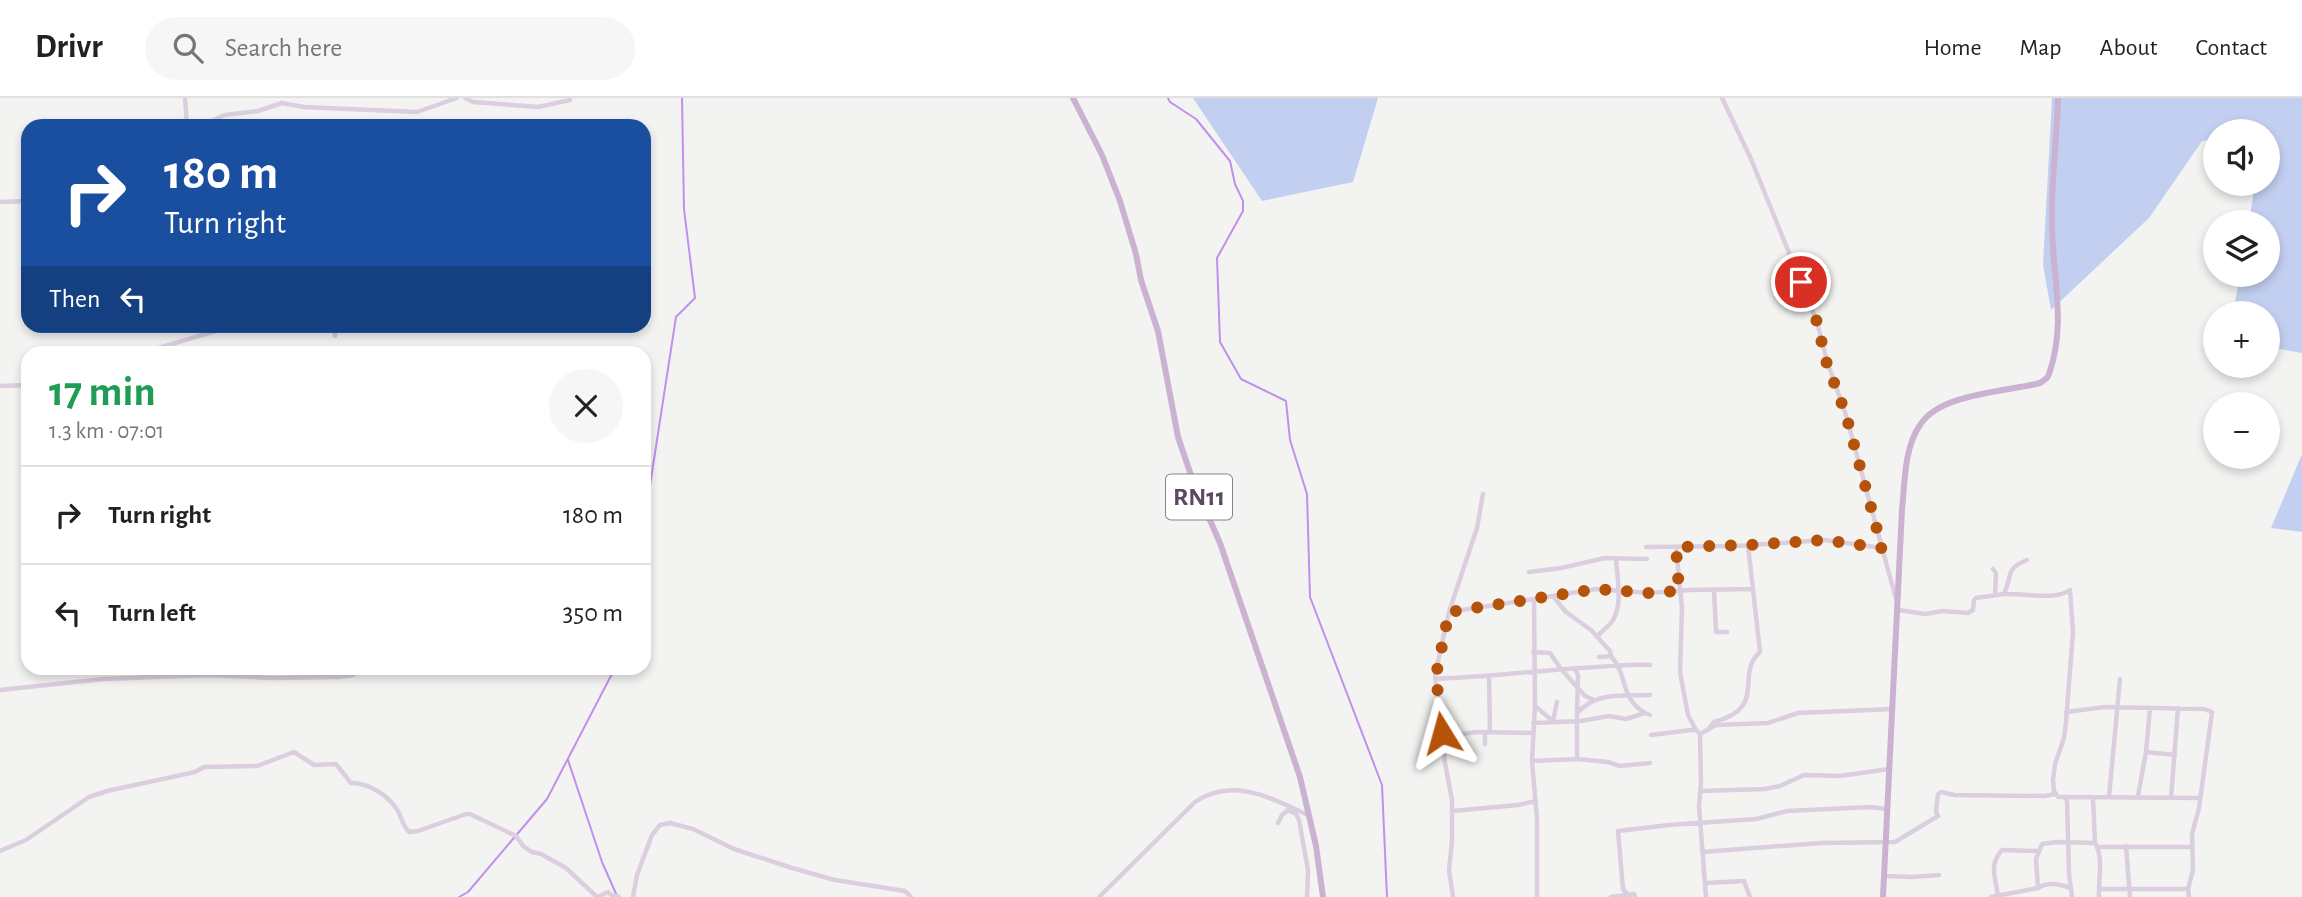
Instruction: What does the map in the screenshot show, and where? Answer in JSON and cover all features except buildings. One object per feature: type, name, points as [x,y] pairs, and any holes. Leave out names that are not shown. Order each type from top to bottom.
[{"type":"main road","name":"RN11","points":[[1073,98],[1102,155],[1120,201],[1158,331],[1178,437],[1194,484],[1220,543],[1289,740],[1310,816],[1323,897]]},
{"type":"main road","points":[[1884,897],[1905,474],[1909,455],[1919,425],[1937,408],[1962,399],[2040,383],[2047,378],[2059,337],[2052,223],[2058,98]]},
{"type":"street","points":[[185,98],[186,119]]},
{"type":"street","points":[[216,119],[225,115],[258,111],[282,103],[304,107],[417,112],[457,98]]},
{"type":"street","points":[[465,98],[473,102],[538,107],[570,100]]},
{"type":"street","points":[[1722,98],[1751,159],[1817,322],[1826,361],[1846,415],[1899,610],[1924,614],[1942,611],[1968,613],[1973,610],[1975,598],[2004,594],[2044,596],[2067,593],[2070,590],[2073,632],[2064,738],[2054,771],[2055,794],[2058,797],[2093,798],[2200,798]]},
{"type":"street","points":[[0,202],[21,201]]},
{"type":"street","points":[[165,346],[209,333]]},
{"type":"street","points":[[335,333],[335,337]]},
{"type":"street","points":[[0,386],[21,385]]},
{"type":"street","points":[[1453,897],[1450,870],[1452,811],[1435,679],[1449,612],[1477,528],[1483,494]]},
{"type":"street","points":[[1646,547],[1825,540],[1882,548]]},
{"type":"street","points":[[1710,727],[1713,722],[1733,716],[1745,702],[1751,663],[1760,652],[1748,545]]},
{"type":"street","points":[[1676,547],[1682,608],[1681,672],[1688,715],[1698,732],[1700,822],[1706,897]]},
{"type":"street","points":[[1529,572],[1605,558],[1647,559]]},
{"type":"street","points":[[1597,637],[1613,620],[1618,607],[1616,558]]},
{"type":"street","points":[[2004,594],[2011,569],[2027,560]]},
{"type":"street","points":[[1993,569],[1996,573],[1995,596]]},
{"type":"street","points":[[1449,612],[1596,589],[1649,593],[1753,589]]},
{"type":"street","points":[[1714,590],[1716,632],[1727,632]]},
{"type":"street","points":[[1553,596],[1566,612],[1610,651],[1624,677],[1626,696],[1647,714],[1626,719],[1609,716],[1581,721],[1576,716]]},
{"type":"street","points":[[1534,599],[1535,706],[1532,761],[1536,801],[1537,897]]},
{"type":"street","points":[[1533,652],[1550,653],[1554,656],[1561,669],[1592,699]]},
{"type":"street","points":[[1599,657],[1611,656]]},
{"type":"street","points":[[1435,679],[1650,665]]},
{"type":"street","points":[[1574,668],[1578,675],[1577,759]]},
{"type":"street","points":[[0,690],[104,679],[353,675]]},
{"type":"street","points":[[1485,744],[1489,676]]},
{"type":"street","points":[[2109,797],[2120,679]]},
{"type":"street","points":[[1533,723],[1553,722],[1576,716],[1592,699],[1607,694],[1650,695]]},
{"type":"street","points":[[1553,722],[1557,702]]},
{"type":"street","points":[[1535,706],[1553,722]]},
{"type":"street","points":[[2066,712],[2118,707],[2204,709],[2212,712],[2192,834],[2193,870],[2188,889],[2189,897]]},
{"type":"street","points":[[2138,796],[2150,708]]},
{"type":"street","points":[[2171,798],[2178,708]]},
{"type":"street","points":[[1651,735],[1698,732],[1729,723],[1768,723],[1798,713],[1893,709]]},
{"type":"street","points":[[1444,742],[1456,735],[1487,732],[1533,733]]},
{"type":"street","points":[[0,851],[26,840],[76,803],[107,791],[195,772],[204,767],[257,766],[294,751],[314,765],[336,764],[351,783],[360,783],[379,792],[393,805],[409,832],[470,814],[516,836],[523,846],[532,852],[566,868],[597,897],[608,892],[619,897]]},
{"type":"street","points":[[2146,752],[2175,755]]},
{"type":"street","points":[[1532,761],[1577,759],[1620,766],[1650,763]]},
{"type":"street","points":[[1700,791],[1765,789],[1780,786],[1804,775],[1840,776],[1889,769]]},
{"type":"street","points":[[1099,897],[1195,802],[1212,793],[1231,789],[1258,793],[1310,816]]},
{"type":"street","points":[[1702,852],[1821,843],[1895,842],[1938,816],[1938,794],[1941,792],[1955,795],[2055,794]]},
{"type":"street","points":[[2065,797],[2072,897]]},
{"type":"street","points":[[2093,798],[2101,883],[2099,897]]},
{"type":"street","points":[[1452,811],[1536,801]]},
{"type":"street","points":[[1628,895],[1621,881],[1618,831],[1756,819],[1787,811],[1887,808]]},
{"type":"street","points":[[1278,823],[1288,810],[1296,814],[1299,820],[1308,870],[1307,897]]},
{"type":"street","points":[[633,897],[637,875],[652,835],[660,825],[670,823],[693,830],[734,849],[792,868],[838,881],[905,891],[911,897]]},
{"type":"street","points":[[2038,888],[2036,859],[2038,851],[2046,842],[2192,847]]},
{"type":"street","points":[[2126,846],[2130,897]]},
{"type":"street","points":[[1998,896],[1993,867],[1995,858],[2002,850],[2038,851]]},
{"type":"street","points":[[1884,876],[1939,874]]},
{"type":"street","points":[[1704,883],[1744,881],[1749,897]]},
{"type":"street","points":[[1991,897],[2038,888],[2043,884],[2071,888]]},
{"type":"street","points":[[2099,889],[2188,889]]},
{"type":"street","points":[[1611,897],[1634,894],[1635,897]]},
{"type":"shaded area","points":[[1193,98],[1378,98],[1353,182],[1262,201]]},
{"type":"shaded area","points":[[2052,98],[2302,98],[2302,353],[2280,349],[2280,301],[2235,301],[2238,287],[2280,287],[2280,210],[2251,210],[2253,196],[2280,196],[2280,119],[2203,119],[2203,141],[2149,218],[2051,310],[2043,265]]},
{"type":"shaded area","points":[[2302,454],[2302,532],[2271,528]]},
{"type":"waterway","points":[[651,479],[676,317],[695,298],[684,209],[682,98]]},
{"type":"waterway","points":[[1168,98],[1196,119],[1230,161],[1235,184],[1243,201],[1243,211],[1217,258],[1220,342],[1241,379],[1286,401],[1290,440],[1307,494],[1310,597],[1382,785],[1387,897]]},
{"type":"waterway","points":[[459,897],[468,892],[547,799],[611,675]]},
{"type":"waterway","points":[[568,760],[602,862],[617,896]]},
{"type":"route","points":[[1442,733],[1435,683],[1436,666],[1449,612],[1523,602],[1574,591],[1679,591],[1676,547],[1825,540],[1882,548],[1846,415],[1826,361],[1817,322],[1801,282]]}]
